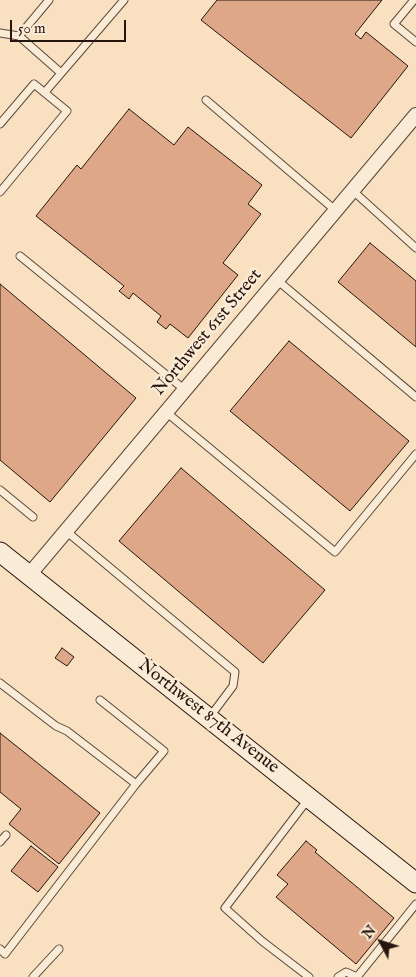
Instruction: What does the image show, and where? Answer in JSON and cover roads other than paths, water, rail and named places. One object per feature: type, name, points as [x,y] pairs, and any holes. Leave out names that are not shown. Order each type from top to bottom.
[{"type":"main road","name":"Northwest 87th Avenue","points":[[0,552],[415,880]]},
{"type":"street","name":"Northwest 61st Street","points":[[29,576],[416,115]]},
{"type":"lane","points":[[18,36],[49,0]]},
{"type":"lane","points":[[45,92],[124,0]]},
{"type":"lane","points":[[414,0],[394,24],[416,42]]},
{"type":"lane","points":[[0,33],[18,36],[61,73]]},
{"type":"lane","points":[[0,124],[34,84],[67,111],[0,192]]},
{"type":"lane","points":[[206,100],[335,210]]},
{"type":"lane","points":[[352,190],[416,248]]},
{"type":"lane","points":[[20,256],[184,390]]},
{"type":"lane","points":[[277,280],[416,398]]},
{"type":"lane","points":[[166,412],[335,552],[416,454]]},
{"type":"lane","points":[[0,490],[33,517]]},
{"type":"lane","points":[[66,531],[235,672],[234,686],[209,718]]},
{"type":"lane","points":[[0,683],[136,784]]},
{"type":"lane","points":[[0,949],[5,954],[136,784],[164,751],[100,700]]},
{"type":"lane","points":[[309,798],[225,908],[262,941],[309,977]]},
{"type":"lane","points":[[0,842],[6,835]]},
{"type":"lane","points":[[338,977],[346,972],[357,977],[416,904]]},
{"type":"lane","points":[[34,977],[59,949]]}]
